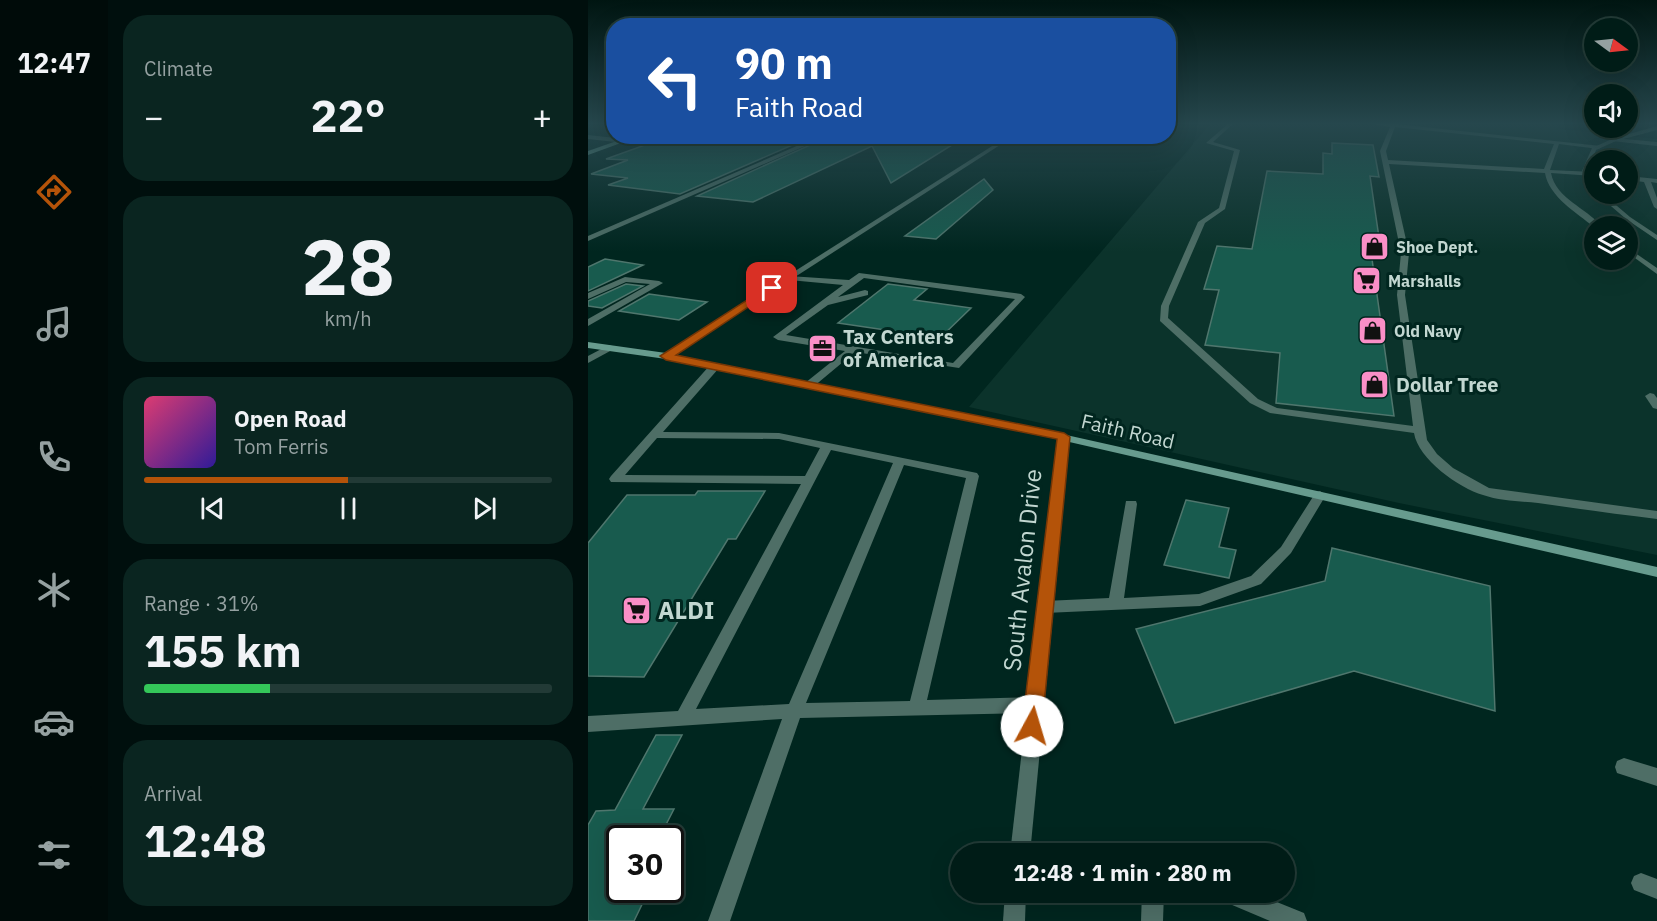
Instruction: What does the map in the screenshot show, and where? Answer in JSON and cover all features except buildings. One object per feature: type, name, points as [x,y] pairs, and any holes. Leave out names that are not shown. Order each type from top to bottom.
[{"type":"main road","name":"Faith Road","points":[[588,345],[666,356],[1064,437],[1657,572]]},
{"type":"street","points":[[588,239],[757,166]]},
{"type":"street","points":[[666,356],[965,166]]},
{"type":"street","points":[[1234,166],[1222,209],[1202,222],[1165,306],[1163,319],[1254,401],[1274,411],[1419,430]]},
{"type":"street","points":[[1387,166],[1405,254],[1401,295],[1419,430],[1428,453],[1461,481],[1486,492],[1657,515]]},
{"type":"street","points":[[1457,166],[1584,173]]},
{"type":"street","points":[[1549,166],[1547,171],[1550,182],[1563,198],[1586,216]]},
{"type":"street","points":[[1638,179],[1657,181]]},
{"type":"street","points":[[1647,180],[1657,207]]},
{"type":"street","points":[[1612,204],[1657,238]]},
{"type":"street","points":[[1638,258],[1657,272]]},
{"type":"street","points":[[862,275],[878,277],[1021,297],[955,366],[778,337],[862,275]]},
{"type":"street","points":[[874,287],[878,277]]},
{"type":"street","points":[[789,278],[852,283]]},
{"type":"street","points":[[588,296],[625,279],[659,283],[588,323]]},
{"type":"street","points":[[825,303],[865,293]]},
{"type":"street","points":[[588,360],[609,348]]},
{"type":"street","points":[[809,386],[853,349]]},
{"type":"street","points":[[715,366],[615,479],[810,480]]},
{"type":"street","points":[[1650,396],[1657,406]]},
{"type":"street","points":[[652,435],[779,436],[973,476],[917,708]]},
{"type":"street","name":"South Avalon Drive","points":[[1021,843],[1064,437]]},
{"type":"street","points":[[683,718],[827,446]]},
{"type":"street","points":[[719,921],[794,711],[898,462]]},
{"type":"street","points":[[1046,607],[1200,600],[1257,580],[1286,550],[1320,495]]},
{"type":"street","points":[[1116,604],[1131,504]]},
{"type":"street","points":[[588,724],[794,711],[1034,705]]},
{"type":"street","points":[[1624,767],[1657,777]]},
{"type":"street","points":[[1014,921],[1015,903]]},
{"type":"street","points":[[1152,921],[1153,903]]},
{"type":"street","points":[[1252,903],[1296,921]]},
{"type":"shaded area","points":[[1174,166],[1584,166],[1584,204],[1638,204],[1638,166],[1657,166],[1657,555],[1399,503],[969,407]]},
{"type":"place","name":"Shoe Dept.","points":[[1375,247]]},
{"type":"place","name":"Marshalls","points":[[1367,281]]},
{"type":"place","name":"Old Navy","points":[[1373,331]]},
{"type":"place","name":"Tax Centers of America","points":[[822,348]]},
{"type":"place","name":"Dollar Tree","points":[[1375,384]]},
{"type":"place","name":"ALDI","points":[[637,610]]},
{"type":"route","points":[[772,288],[666,356],[1064,437],[1032,726]]}]
